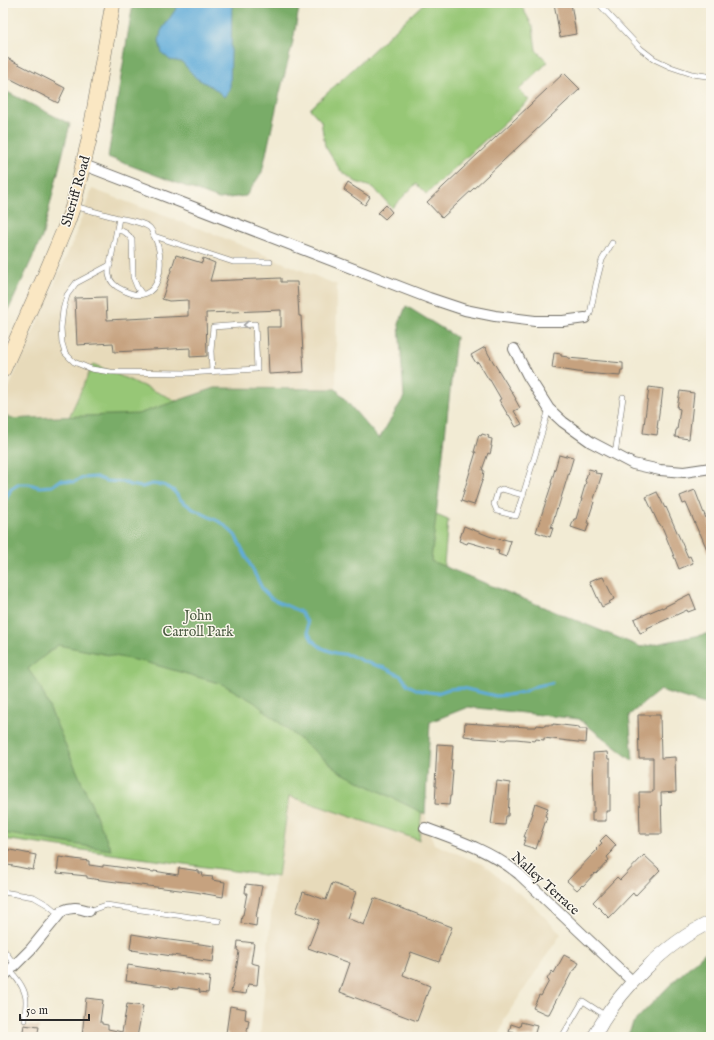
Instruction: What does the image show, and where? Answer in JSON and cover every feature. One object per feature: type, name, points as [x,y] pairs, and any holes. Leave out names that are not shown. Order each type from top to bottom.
[{"type":"main road","name":"Sheriff Road","points":[[3,370],[73,206],[89,140],[113,3]]},
{"type":"street","points":[[84,165],[429,298],[465,310],[495,316],[536,321],[563,321],[585,318]]},
{"type":"street","points":[[514,349],[528,376],[549,409],[563,422],[590,442],[633,464],[660,470],[684,472],[711,468]]},
{"type":"street","name":"Nalley Terrace","points":[[425,828],[483,850],[511,867],[633,982]]},
{"type":"street","points":[[9,971],[31,949],[62,911],[66,909],[79,908],[89,911]]},
{"type":"street","points":[[594,1037],[606,1016],[633,982],[645,970],[667,950],[701,926],[711,922]]},
{"type":"lane","points":[[598,3],[641,49],[654,60],[692,74],[707,76]]},
{"type":"lane","points":[[73,206],[131,220],[150,228],[158,244],[161,268],[157,284],[147,293],[138,296],[129,294],[119,289],[112,282],[109,275],[119,218]]},
{"type":"lane","points":[[117,230],[124,232],[130,236],[132,240],[134,277],[137,287],[142,294]]},
{"type":"lane","points":[[154,236],[233,262],[270,262]]},
{"type":"lane","points":[[585,318],[590,314],[602,260],[612,243]]},
{"type":"lane","points":[[110,265],[76,283],[67,295],[62,310],[61,328],[62,343],[65,353],[74,362],[91,369],[111,372],[187,373],[212,372],[257,369],[255,324],[213,327],[211,351],[212,372]]},
{"type":"lane","points":[[614,455],[623,397]]},
{"type":"lane","points":[[523,495],[502,489],[498,491],[494,504],[497,510],[516,516],[523,495],[549,409]]},
{"type":"lane","points":[[3,892],[34,897],[48,904],[59,914]]},
{"type":"lane","points":[[89,911],[106,905],[219,921]]},
{"type":"lane","points":[[3,949],[9,971],[19,982],[23,990],[26,1000],[25,1020]]},
{"type":"lane","points":[[562,1037],[583,1001],[606,1016]]},
{"type":"shaded area","points":[[92,189],[219,236],[337,285],[336,389],[215,388],[138,414],[3,419],[3,401],[73,241]]},
{"type":"shaded area","points":[[238,693],[340,772],[425,814],[434,844],[482,864],[530,902],[561,934],[505,1018],[499,1037],[260,1037],[275,871]]},
{"type":"green space","points":[[133,3],[300,3],[292,46],[262,172],[246,196],[219,199],[108,157]]},
{"type":"green space","points":[[424,3],[520,3],[533,27],[536,50],[548,62],[519,90],[529,100],[426,194],[416,184],[392,208],[374,188],[356,182],[340,170],[325,146],[321,121],[310,109]]},
{"type":"green space","points":[[3,90],[70,124],[42,237],[3,322]]},
{"type":"green space","name":"John Carroll Park","points":[[406,306],[456,337],[431,561],[641,647],[711,633],[711,706],[660,690],[629,715],[633,761],[579,719],[468,707],[430,722],[425,814],[340,772],[254,702],[222,684],[145,662],[58,645],[28,669],[40,686],[111,850],[3,833],[3,419],[138,414],[215,388],[336,389],[379,439],[404,397],[399,324]]},
{"type":"green space","name":"John Carroll Park","points":[[93,364],[448,520],[419,840],[289,796],[278,877],[3,839],[3,414],[60,437]]},
{"type":"green space","points":[[711,947],[711,1037],[627,1037],[633,1023],[671,984]]},
{"type":"water","points":[[180,3],[232,3],[230,90],[224,97],[214,88],[196,78],[182,62],[170,60],[162,53],[159,41],[161,31]]},
{"type":"building","points":[[554,3],[571,3],[576,34],[560,37]]},
{"type":"building","points":[[3,56],[65,88],[58,103],[3,75]]},
{"type":"building","points":[[564,73],[580,89],[442,218],[427,202]]},
{"type":"building","points":[[348,183],[370,197],[365,205],[344,190]]},
{"type":"building","points":[[386,205],[392,212],[385,219],[378,213]]},
{"type":"building","points":[[176,255],[202,263],[203,258],[215,263],[210,281],[281,278],[281,282],[297,282],[299,316],[301,316],[304,372],[269,374],[267,327],[281,327],[281,310],[206,313],[207,356],[190,357],[190,348],[114,352],[113,343],[77,345],[75,298],[106,297],[107,320],[188,316],[188,300],[169,301],[162,299]]},
{"type":"building","points":[[485,347],[520,408],[514,411],[522,424],[516,427],[499,400],[501,399],[490,380],[478,362],[476,363],[471,355]]},
{"type":"building","points":[[554,353],[561,354],[561,356],[568,358],[623,363],[623,370],[621,370],[620,376],[584,373],[552,368]]},
{"type":"building","points":[[649,387],[663,389],[657,435],[643,433]]},
{"type":"building","points":[[680,391],[694,393],[689,439],[675,437],[680,409],[677,408]]},
{"type":"building","points":[[482,434],[489,436],[488,438],[492,439],[492,446],[490,454],[488,453],[482,470],[484,470],[483,478],[474,505],[461,501],[476,452],[474,452],[479,435],[481,436]]},
{"type":"building","points":[[559,455],[573,457],[573,459],[551,528],[553,528],[550,537],[536,532],[552,483]]},
{"type":"building","points":[[589,469],[596,471],[595,473],[602,474],[587,523],[589,523],[586,532],[571,527],[574,519],[576,519]]},
{"type":"building","points":[[695,490],[706,518],[708,517],[710,524],[711,559],[686,503],[683,504],[680,496]]},
{"type":"building","points":[[657,492],[665,508],[666,507],[688,557],[690,556],[693,563],[679,569],[663,529],[658,523],[646,497]]},
{"type":"building","points":[[464,526],[489,536],[511,541],[506,557],[498,554],[499,551],[468,542],[467,544],[459,541]]},
{"type":"building","points":[[603,577],[614,599],[602,607],[590,581]]},
{"type":"building","points":[[690,594],[696,609],[688,612],[687,610],[647,628],[648,630],[640,633],[634,619],[662,608]]},
{"type":"building","points":[[638,715],[660,715],[661,758],[675,757],[676,792],[661,793],[662,834],[640,834],[639,792],[653,792],[653,758],[639,758]]},
{"type":"building","points":[[465,723],[527,727],[553,724],[579,727],[579,729],[587,729],[586,743],[544,738],[544,740],[536,739],[535,741],[474,738],[464,736]]},
{"type":"building","points":[[437,744],[453,745],[451,770],[453,770],[449,805],[435,804]]},
{"type":"building","points":[[607,752],[608,759],[610,759],[610,811],[606,811],[606,821],[592,821],[592,812],[594,812],[593,753]]},
{"type":"building","points":[[497,781],[510,783],[508,816],[506,816],[505,825],[491,824]]},
{"type":"building","points":[[535,803],[548,808],[545,816],[547,817],[536,849],[523,845],[526,837],[524,837]]},
{"type":"building","points":[[606,835],[616,845],[607,857],[609,860],[596,874],[595,873],[583,886],[582,885],[577,890],[567,881],[597,850],[596,849],[602,843],[600,841]]},
{"type":"building","points":[[5,849],[36,855],[33,870],[3,864],[3,852],[5,852]]},
{"type":"building","points":[[644,855],[660,870],[635,896],[633,893],[609,918],[593,902],[617,877],[620,880]]},
{"type":"building","points":[[59,857],[89,861],[89,865],[103,867],[103,865],[178,875],[179,868],[199,871],[199,873],[203,873],[202,876],[213,877],[212,880],[225,882],[223,897],[87,878],[87,876],[57,873]]},
{"type":"building","points":[[332,883],[356,892],[347,918],[364,925],[374,898],[452,927],[439,962],[411,952],[403,975],[430,986],[417,1021],[340,992],[350,963],[308,948],[319,920],[296,912],[303,892],[326,900]]},
{"type":"building","points":[[246,884],[262,886],[256,917],[256,926],[241,923],[247,893],[245,893]]},
{"type":"building","points":[[132,934],[215,946],[213,962],[132,950],[130,949]]},
{"type":"building","points":[[238,941],[254,943],[251,963],[259,965],[257,985],[248,984],[246,994],[231,992],[239,951],[237,950]]},
{"type":"building","points":[[564,955],[579,963],[575,970],[573,970],[549,1014],[546,1014],[533,1008],[539,995],[541,996],[549,981],[547,979],[552,971],[554,973]]},
{"type":"building","points":[[128,965],[159,971],[210,977],[208,993],[199,992],[200,990],[178,987],[178,989],[126,981]]},
{"type":"building","points":[[86,998],[103,1000],[100,1022],[108,1025],[108,1029],[122,1032],[127,1004],[143,1006],[137,1037],[115,1037],[95,1034],[94,1037],[82,1036]]},
{"type":"building","points":[[230,1006],[246,1009],[245,1019],[249,1020],[246,1037],[229,1037],[229,1034],[226,1033]]},
{"type":"building","points":[[521,1022],[537,1026],[534,1036],[517,1037],[518,1033],[509,1032],[511,1024],[520,1027]]},
{"type":"building","points":[[24,1025],[39,1027],[37,1037],[22,1037]]},
{"type":"waterway","points":[[3,500],[6,499],[11,489],[19,484],[29,484],[39,487],[52,486],[61,480],[74,482],[83,478],[96,477],[106,481],[123,482],[142,487],[152,484],[163,485],[173,490],[181,500],[193,509],[222,523],[235,535],[263,590],[272,599],[301,612],[307,622],[308,632],[312,640],[322,648],[335,653],[350,655],[365,662],[385,668],[401,676],[408,685],[418,690],[428,692],[437,693],[449,689],[462,688],[496,696],[523,692],[536,686],[552,683]]}]
